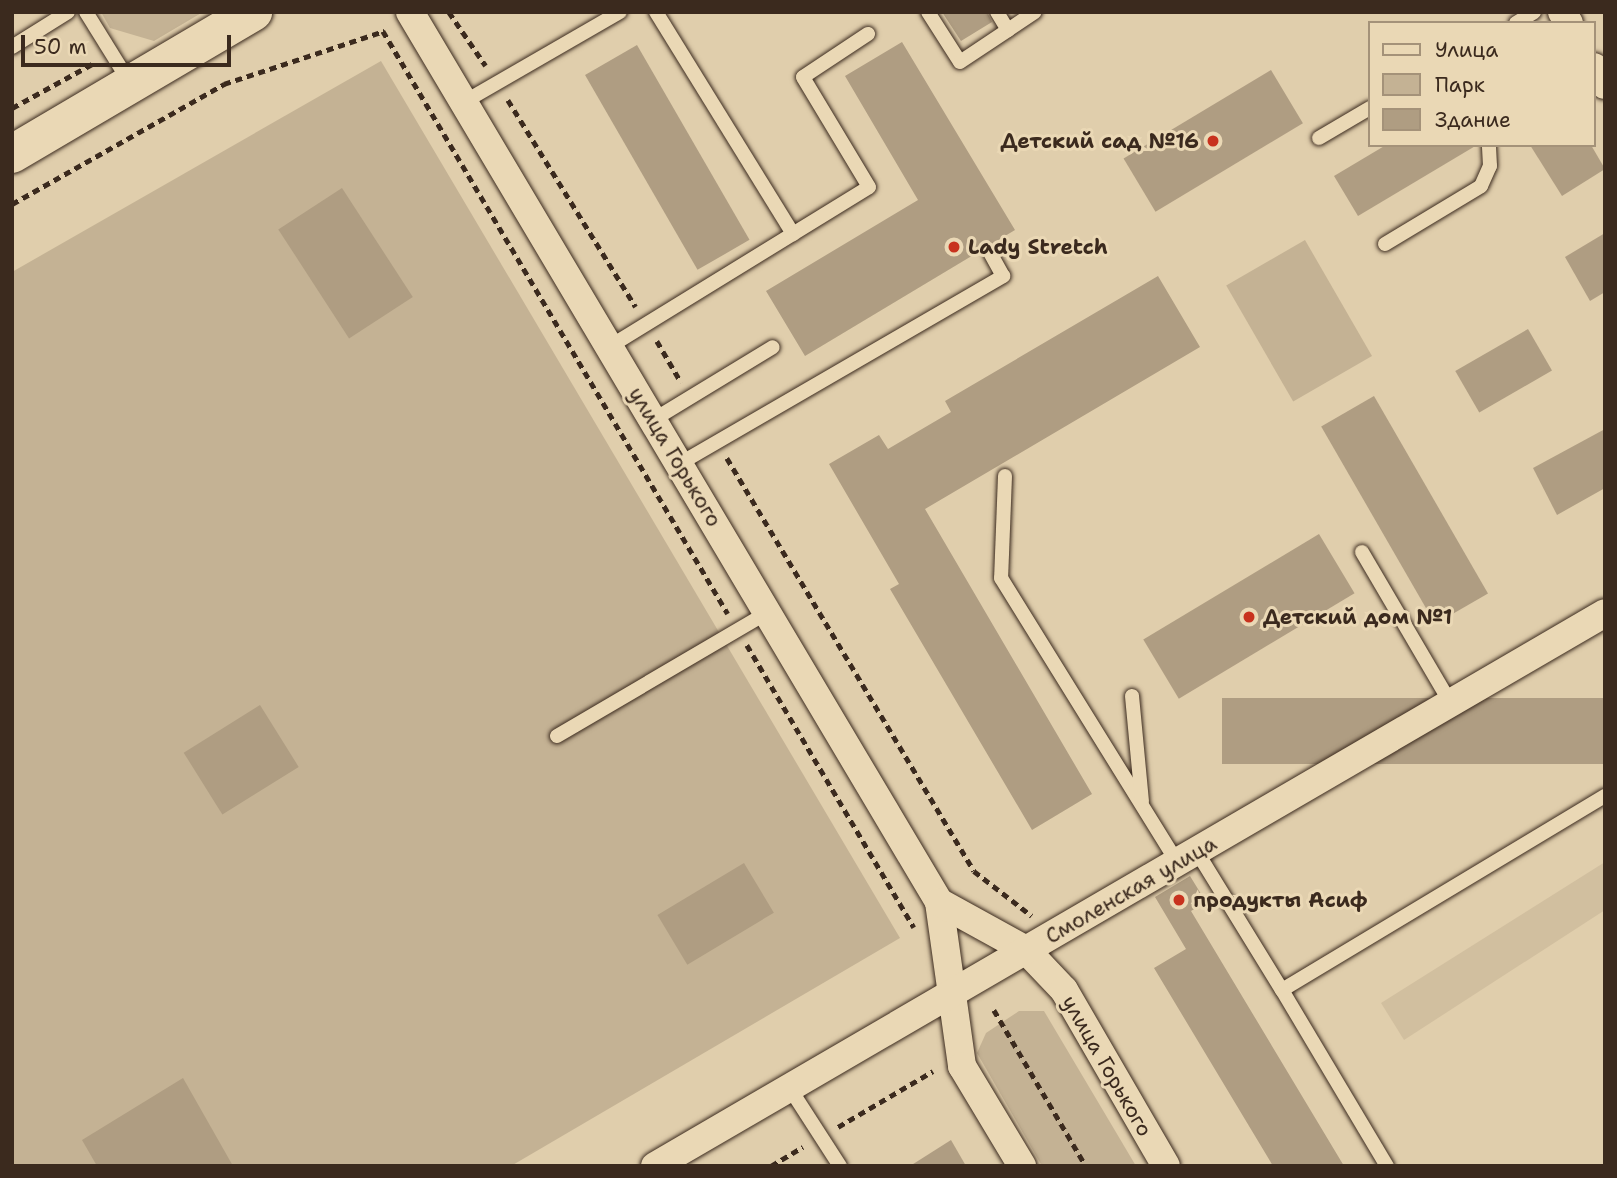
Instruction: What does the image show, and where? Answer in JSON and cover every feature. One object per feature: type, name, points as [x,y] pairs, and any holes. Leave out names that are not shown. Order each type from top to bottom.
[{"type":"street","points":[[12,154],[253,12]]},
{"type":"street","name":"улица Горького","points":[[412,15],[939,902],[962,1066],[1022,1166]]},
{"type":"street","name":"Смоленская улица","points":[[655,1166],[1605,613]]},
{"type":"street","name":"улица Горького","points":[[939,902],[1026,950],[1064,990],[1166,1166]]},
{"type":"lane","points":[[12,47],[68,12]]},
{"type":"lane","points":[[86,12],[130,84]]},
{"type":"lane","points":[[464,102],[620,12]]},
{"type":"lane","points":[[656,12],[793,234]]},
{"type":"lane","points":[[928,12],[960,62],[1035,12]]},
{"type":"lane","points":[[997,12],[1008,30]]},
{"type":"lane","points":[[609,347],[869,187],[803,77],[867,34]]},
{"type":"lane","points":[[1318,138],[1368,109]]},
{"type":"lane","points":[[1385,244],[1481,186],[1490,166],[1489,147]]},
{"type":"lane","points":[[679,464],[1003,276],[991,254]]},
{"type":"lane","points":[[653,421],[773,347]]},
{"type":"lane","points":[[1005,476],[1001,578],[1143,807],[1187,858],[1282,990],[1387,1166]]},
{"type":"lane","points":[[1362,552],[1451,704]]},
{"type":"lane","points":[[557,736],[767,613]]},
{"type":"lane","points":[[1132,696],[1143,807]]},
{"type":"lane","points":[[1282,990],[1605,796]]},
{"type":"lane","points":[[789,1087],[840,1166]]},
{"type":"path","points":[[449,12],[497,82],[690,397]]},
{"type":"path","points":[[13,203],[224,84],[383,31],[412,15]]},
{"type":"path","points":[[383,31],[920,938]]},
{"type":"path","points":[[718,443],[974,871],[1056,934]]},
{"type":"path","points":[[994,1010],[1086,1166]]},
{"type":"path","points":[[933,1058],[933,1070],[940,1082]]},
{"type":"path","points":[[772,1166],[933,1070]]},
{"type":"shaded area","points":[[1605,862],[1605,910],[1404,1040],[1381,1003]]},
{"type":"green space","points":[[101,12],[203,12],[154,41],[110,28]]},
{"type":"green space","points":[[381,61],[900,938],[511,1166],[12,1166],[12,272]]},
{"type":"green space","points":[[1305,240],[1372,356],[1293,402],[1226,286]]},
{"type":"green space","points":[[1019,1011],[1044,1011],[1136,1166],[1042,1166],[977,1053],[986,1033]]},
{"type":"building","points":[[942,12],[987,12],[992,22],[961,41]]},
{"type":"building","points":[[902,42],[1015,230],[805,356],[766,291],[918,200],[845,76]]},
{"type":"building","points":[[637,45],[750,240],[698,270],[585,75]]},
{"type":"building","name":"Детский сад №16","points":[[1271,70],[1303,123],[1155,212],[1124,159]]},
{"type":"building","points":[[1383,147],[1474,147],[1358,216],[1334,176]]},
{"type":"building","points":[[1531,147],[1592,147],[1605,169],[1562,196]]},
{"type":"building","points":[[342,188],[413,297],[349,338],[278,229]]},
{"type":"building","points":[[1605,233],[1605,292],[1590,301],[1565,257]]},
{"type":"building","points":[[1158,276],[1200,347],[925,509],[1092,794],[1032,830],[890,589],[899,584],[829,464],[879,435],[888,449],[951,412],[945,401]]},
{"type":"building","points":[[1528,329],[1552,371],[1479,413],[1455,371]]},
{"type":"building","points":[[1374,396],[1488,593],[1435,624],[1321,426]]},
{"type":"building","points":[[1605,429],[1605,488],[1557,515],[1533,468]]},
{"type":"building","name":"Детский дом №1","points":[[1319,534],[1355,593],[1179,699],[1143,640]]},
{"type":"building","points":[[1222,698],[1605,698],[1605,764],[1222,764]]},
{"type":"building","points":[[260,705],[299,767],[222,815],[184,753]]},
{"type":"building","points":[[744,863],[774,913],[687,965],[657,915]]},
{"type":"building","points":[[1190,876],[1206,902],[1191,911],[1344,1166],[1273,1166],[1154,968],[1186,949],[1155,897]]},
{"type":"building","points":[[183,1078],[233,1166],[97,1166],[82,1140]]},
{"type":"building","points":[[951,1140],[966,1166],[910,1166]]},
{"type":"place","name":"Детский сад №16","points":[[1213,141]]},
{"type":"place","name":"Lady Stretch","points":[[954,247]]},
{"type":"place","name":"Детский дом №1","points":[[1249,617]]},
{"type":"place","name":"продукты Асиф","points":[[1179,900]]}]
